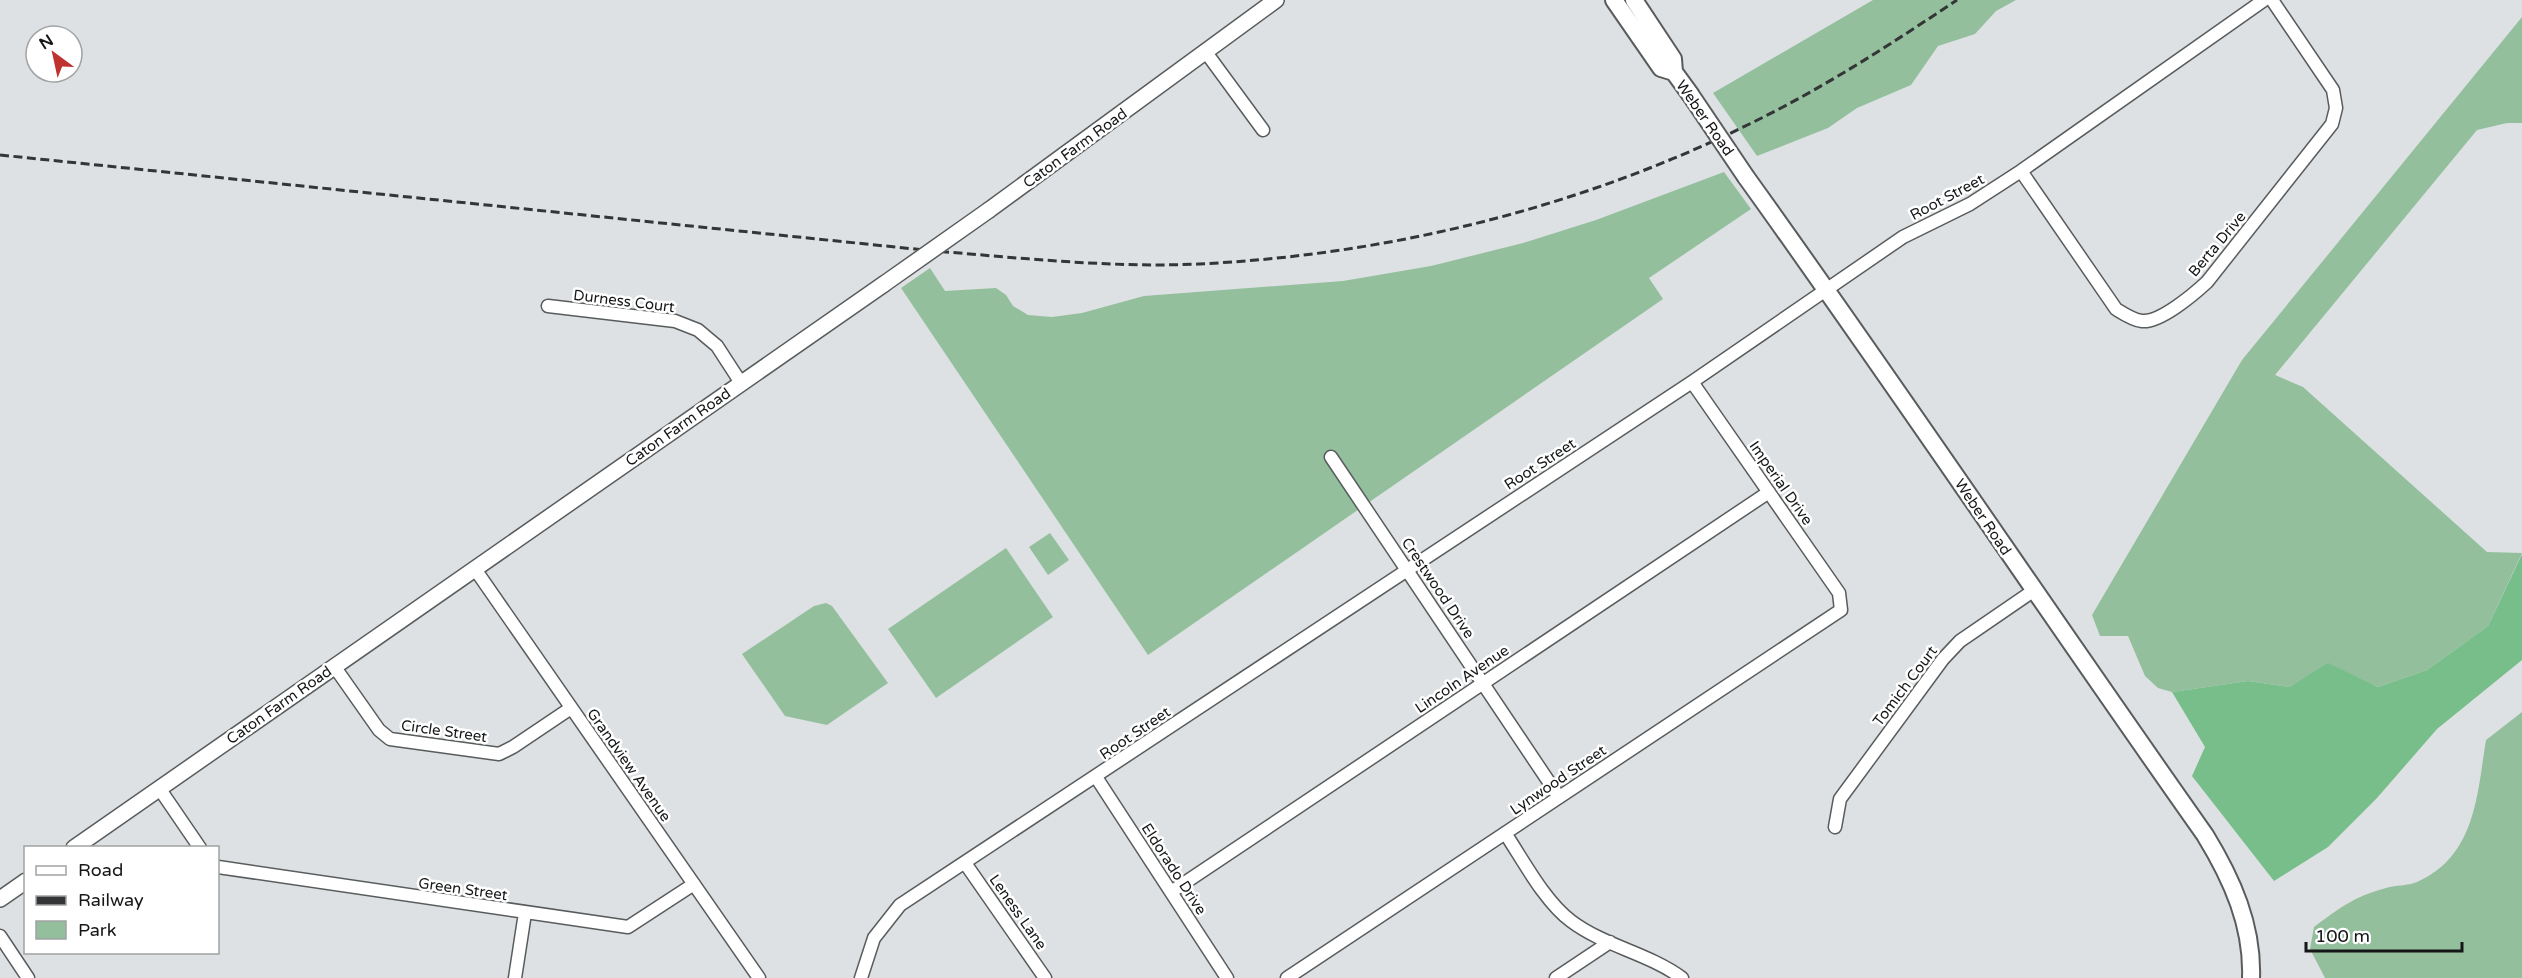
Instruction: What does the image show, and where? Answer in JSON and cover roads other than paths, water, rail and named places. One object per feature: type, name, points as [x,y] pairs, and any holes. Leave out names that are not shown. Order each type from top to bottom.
[{"type":"main road","name":"Weber Road","points":[[1614,0],[1661,68],[1674,72]]},
{"type":"main road","name":"Weber Road","points":[[1634,0],[1673,59],[1674,72],[2205,835],[2227,871],[2242,911],[2251,978]]},
{"type":"street","name":"Caton Farm Road","points":[[77,846],[989,210],[1276,0]]},
{"type":"street","name":"Root Street","points":[[861,978],[874,939],[900,905],[1692,382],[1903,237],[1970,204],[2021,171],[2264,0]]},
{"type":"street","name":"Berta Drive","points":[[2021,171],[2116,309],[2135,320],[2146,322],[2160,316],[2191,296],[2207,282],[2332,124],[2336,108],[2333,90],[2272,0]]},
{"type":"street","points":[[1205,51],[1263,130]]},
{"type":"street","name":"Durness Court","points":[[548,306],[675,321],[698,330],[717,346],[741,383]]},
{"type":"street","name":"Imperial Drive","points":[[1692,382],[1839,593],[1840,603]]},
{"type":"street","name":"Crestwood Drive","points":[[1331,457],[1559,797]]},
{"type":"street","name":"Lincoln Avenue","points":[[1171,892],[1769,492]]},
{"type":"street","name":"Grandview Avenue","points":[[475,569],[759,978]]},
{"type":"street","name":"Tomich Court","points":[[1835,827],[1840,800],[1943,659],[1960,641],[2033,591]]},
{"type":"street","name":"Lynwood Street","points":[[1287,978],[1841,610],[1840,603]]},
{"type":"street","name":"Circle Street","points":[[334,666],[379,730],[390,739],[499,754],[571,708]]},
{"type":"street","name":"Eldorado Drive","points":[[1096,777],[1227,978]]},
{"type":"street","points":[[159,788],[199,846]]},
{"type":"street","points":[[1505,833],[1556,906],[1571,921],[1653,961],[1682,978]]},
{"type":"street","name":"Leness Lane","points":[[966,863],[1045,978]]},
{"type":"street","name":"Green Street","points":[[219,867],[628,927],[694,884]]},
{"type":"street","points":[[0,899],[24,882]]},
{"type":"street","points":[[515,978],[525,913]]},
{"type":"street","points":[[0,936],[28,978]]},
{"type":"street","points":[[1556,978],[1610,942]]},
{"type":"railway","points":[[0,155],[934,251],[1033,259],[1166,265],[1275,258],[1350,249],[1499,218],[1643,171],[1713,141],[1804,96],[1957,0]]}]
